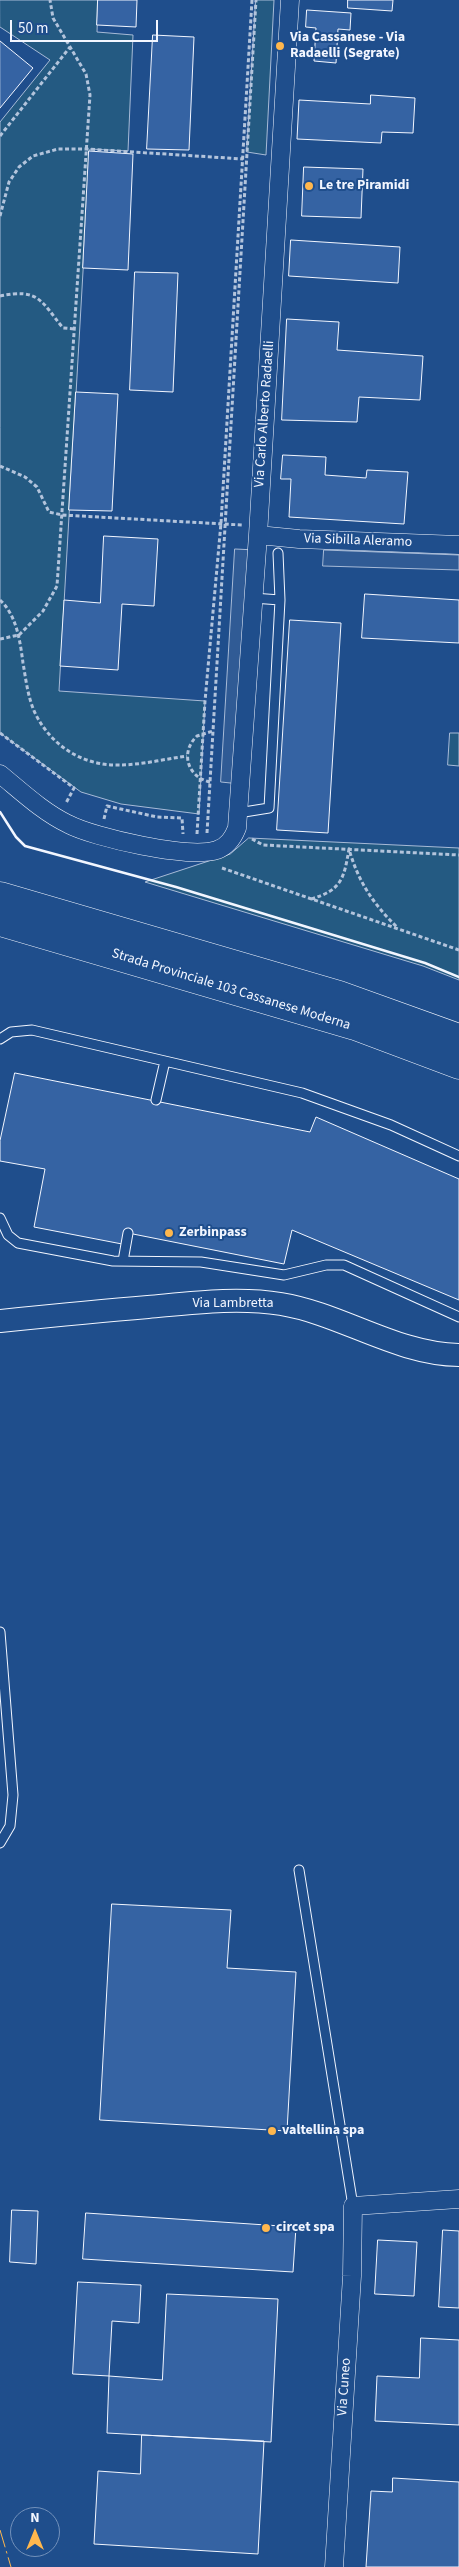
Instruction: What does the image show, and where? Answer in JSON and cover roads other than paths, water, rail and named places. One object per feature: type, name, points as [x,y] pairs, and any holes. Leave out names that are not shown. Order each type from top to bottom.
[{"type":"highway","name":"Strada Provinciale 103 Cassanese Moderna","points":[[0,896],[338,995],[459,1038]]},
{"type":"highway","name":"Strada Provinciale 103 Cassanese Moderna","points":[[0,922],[346,1024],[459,1065]]},
{"type":"street","name":"Via Carlo Alberto Radaelli","points":[[238,821],[258,530],[290,0]]},
{"type":"street","name":"Via Sibilla Aleramo","points":[[258,530],[299,539],[459,545]]},
{"type":"street","points":[[0,774],[47,812],[83,831],[133,844],[206,851],[215,850],[228,844],[238,821]]},
{"type":"street","name":"Via Lambretta","points":[[0,1321],[212,1301],[263,1302],[315,1312],[419,1350],[459,1355]]},
{"type":"street","points":[[353,2206],[459,2200]]},
{"type":"street","name":"Via Cuneo","points":[[334,2567],[351,2286],[353,2206]]},
{"type":"lane","points":[[238,821],[270,808],[280,600],[278,553]]},
{"type":"lane","points":[[253,598],[280,600]]},
{"type":"lane","points":[[0,1039],[11,1032],[32,1030],[302,1093],[392,1125],[459,1156]]},
{"type":"lane","points":[[156,1100],[165,1061]]},
{"type":"lane","points":[[0,1218],[8,1235],[18,1243],[123,1261],[201,1262],[284,1275],[326,1265],[344,1265],[459,1317]]},
{"type":"lane","points":[[123,1261],[128,1233]]},
{"type":"lane","points":[[0,1632],[13,1795],[10,1826],[0,1843]]},
{"type":"lane","points":[[299,1870],[353,2206]]},
{"type":"place","name":"Via Cassanese - Via Radaelli (Segrate)","points":[[280,46]]},
{"type":"place","name":"Le tre Piramidi","points":[[309,186]]},
{"type":"place","name":"Zerbinpass","points":[[169,1233]]},
{"type":"place","name":"valtellina spa","points":[[272,2131]]},
{"type":"place","name":"circet spa","points":[[266,2228]]}]
